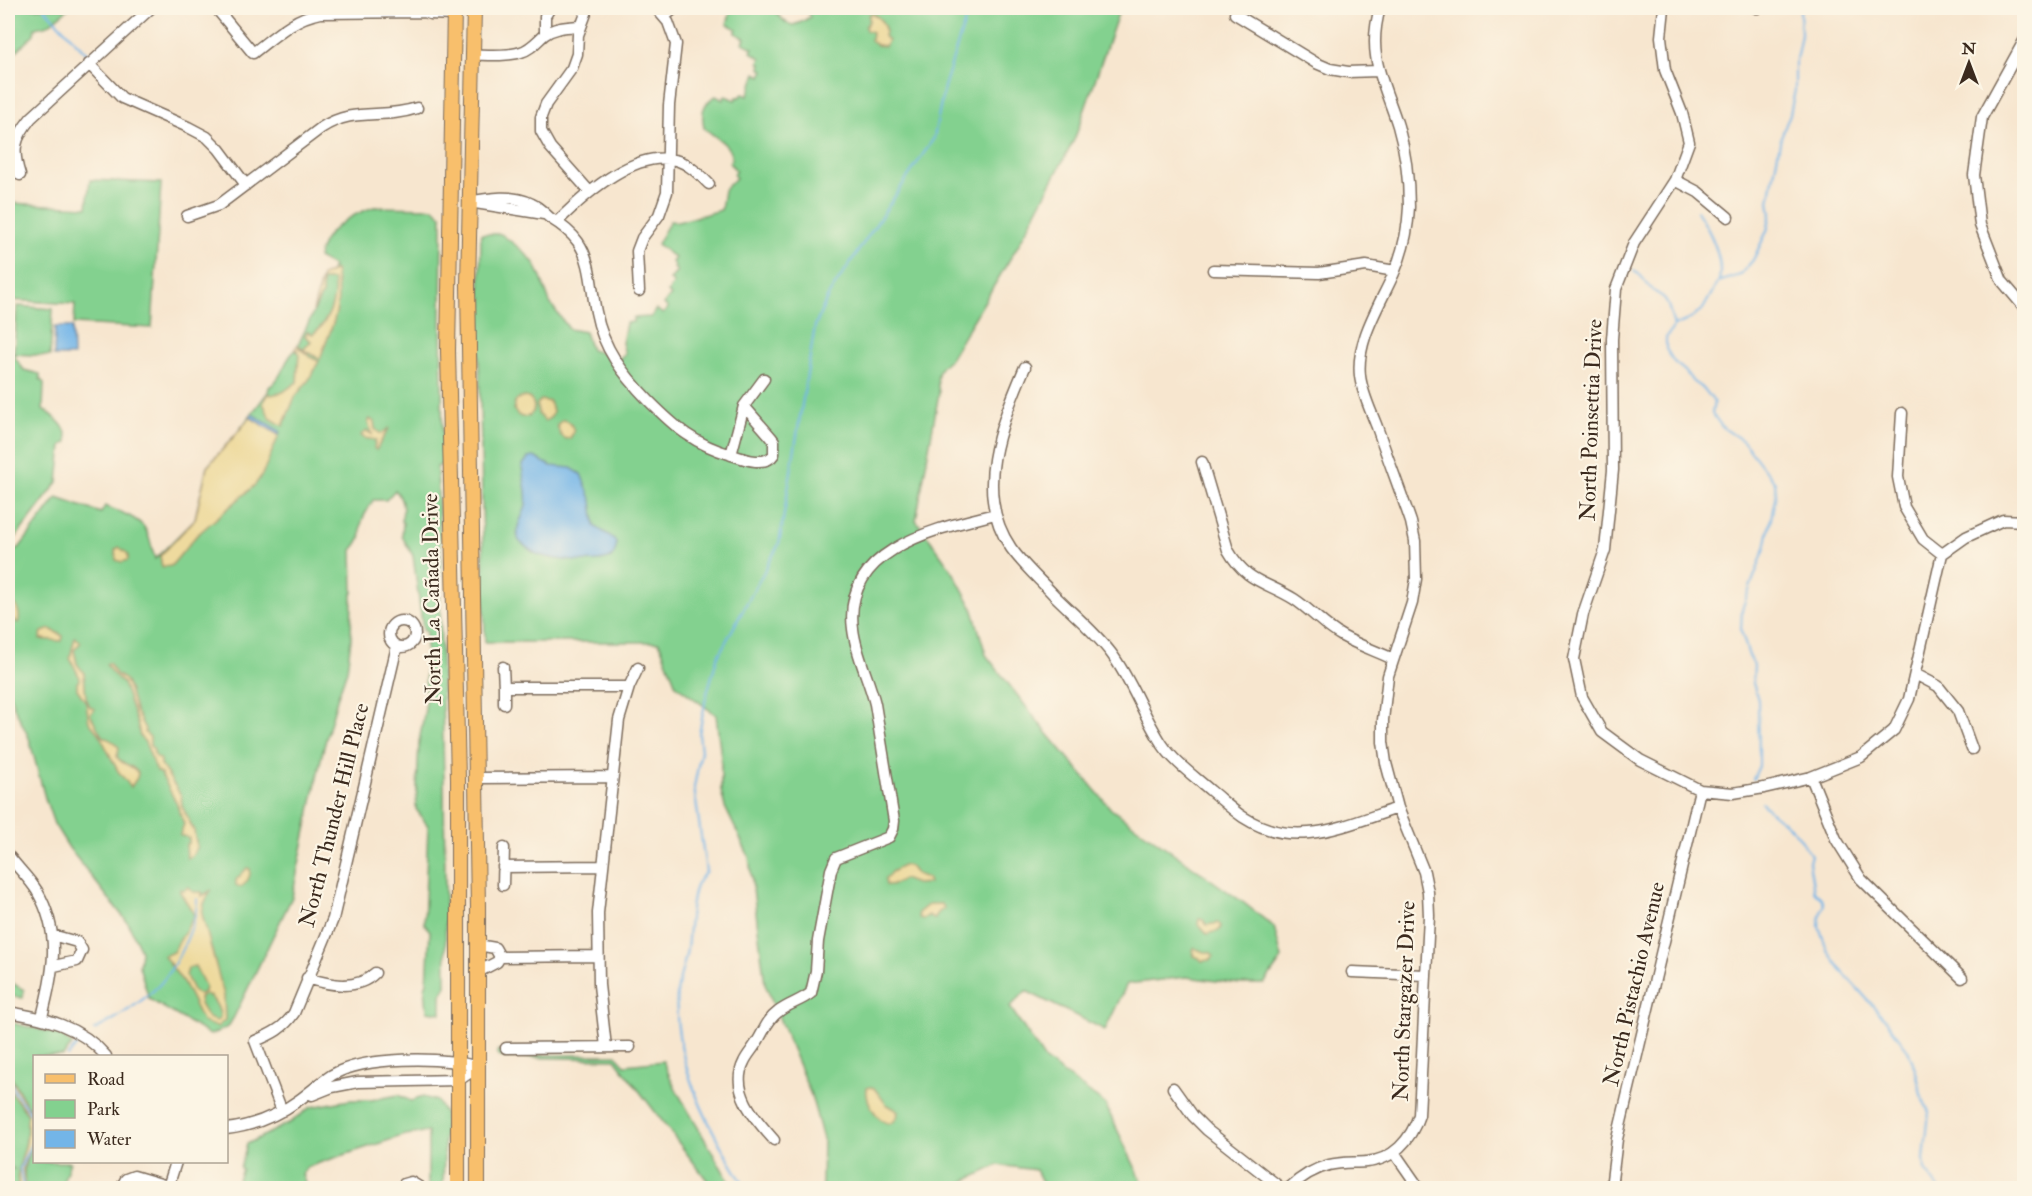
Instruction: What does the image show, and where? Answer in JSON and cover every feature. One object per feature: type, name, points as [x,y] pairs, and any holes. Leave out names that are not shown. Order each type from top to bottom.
[{"type":"main road","name":"North La Cañada Drive","points":[[474,8],[469,202],[468,377],[477,778],[478,1188]]},
{"type":"main road","name":"North La Cañada Drive","points":[[454,11],[448,351],[458,779],[458,1188]]},
{"type":"main road","points":[[454,609],[474,609]]},
{"type":"street","points":[[20,175],[15,160],[15,147],[24,127],[151,8]]},
{"type":"street","points":[[216,8],[253,53],[292,23],[309,15],[332,12],[425,12],[430,14],[454,11]]},
{"type":"street","points":[[545,34],[545,16],[550,8]]},
{"type":"street","points":[[588,8],[580,26],[577,54],[572,68],[546,104],[541,117],[541,131],[550,147],[590,192]]},
{"type":"street","points":[[639,291],[637,251],[642,238],[659,215],[667,192],[669,105],[676,44],[668,22],[656,8]]},
{"type":"street","points":[[664,17],[675,8]]},
{"type":"street","name":"North Stargazer Drive","points":[[1289,1188],[1300,1178],[1330,1164],[1382,1159],[1394,1152],[1411,1135],[1419,1115],[1428,892],[1418,855],[1398,808],[1390,781],[1383,742],[1384,701],[1393,659],[1412,603],[1416,579],[1415,541],[1411,522],[1369,406],[1360,373],[1362,345],[1395,271],[1408,226],[1407,167],[1398,126],[1378,71],[1375,36],[1380,8]]},
{"type":"street","name":"North Poinsettia Drive","points":[[1664,8],[1661,37],[1665,70],[1682,113],[1689,142],[1675,180],[1634,243],[1616,289],[1612,339],[1613,470],[1605,550],[1582,614],[1574,659],[1582,698],[1602,732],[1640,760],[1700,790]]},
{"type":"street","points":[[1235,14],[1316,63],[1330,69],[1348,72],[1378,71]]},
{"type":"street","points":[[472,55],[521,52],[532,47],[545,34],[561,27],[580,26]]},
{"type":"street","points":[[2025,41],[1982,117],[1974,175],[1980,225],[2002,281],[2025,307]]},
{"type":"street","points":[[89,64],[122,98],[207,137],[246,185]]},
{"type":"street","points":[[188,216],[219,206],[321,128],[338,118],[360,114],[403,113],[417,108]]},
{"type":"street","points":[[556,222],[579,199],[640,161],[658,158],[678,160],[709,184]]},
{"type":"street","points":[[1675,180],[1698,192],[1728,217]]},
{"type":"street","points":[[469,202],[491,198],[513,198],[532,204],[556,222],[578,242],[591,276],[596,312],[605,344],[627,378],[676,428],[697,442],[731,455],[760,461],[768,460],[774,454],[771,437],[744,406]]},
{"type":"street","points":[[1213,270],[1319,273],[1366,266],[1395,271]]},
{"type":"street","points":[[1025,367],[1010,403],[993,460],[991,477],[995,514],[1012,548],[1029,569],[1107,648],[1120,666],[1163,745],[1183,767],[1242,816],[1259,826],[1299,835],[1328,830],[1398,808]]},
{"type":"street","points":[[731,455],[744,406],[764,379]]},
{"type":"street","points":[[1902,413],[1899,477],[1904,507],[1923,539],[1942,554]]},
{"type":"street","points":[[1202,462],[1228,550],[1235,563],[1258,582],[1299,602],[1341,636],[1393,659]]},
{"type":"street","points":[[774,1140],[751,1115],[743,1096],[740,1077],[743,1063],[759,1041],[767,1023],[779,1011],[811,993],[831,870],[836,858],[889,837],[893,829],[894,821],[875,704],[853,633],[851,616],[858,587],[863,575],[882,556],[937,529],[995,514]]},
{"type":"street","points":[[1700,790],[1733,793],[1811,777],[1860,757],[1894,730],[1909,699],[1942,554],[1966,537],[2003,520],[2025,521]]},
{"type":"street","name":"North Thunder Hill Place","points":[[282,1111],[255,1041],[276,1032],[287,1024],[294,1013],[326,935],[336,906],[397,646]]},
{"type":"street","points":[[503,667],[504,704]]},
{"type":"street","points":[[606,1047],[597,956],[598,913],[619,720],[629,687],[638,668]]},
{"type":"street","points":[[1915,674],[1938,686],[1958,711],[1972,749]]},
{"type":"street","points":[[504,687],[629,687]]},
{"type":"street","points":[[477,778],[612,777]]},
{"type":"street","points":[[1811,777],[1836,839],[1860,879],[1962,978]]},
{"type":"street","name":"North Pistachio Avenue","points":[[1611,1188],[1617,1139],[1700,790]]},
{"type":"street","points":[[502,885],[504,848]]},
{"type":"street","points":[[8,855],[36,891],[48,917],[52,935],[54,966],[42,1017]]},
{"type":"street","points":[[502,867],[603,866]]},
{"type":"street","points":[[52,935],[77,942],[82,950],[80,958],[74,963],[54,966]]},
{"type":"street","points":[[478,945],[495,948],[500,957]]},
{"type":"street","points":[[500,957],[597,956]]},
{"type":"street","points":[[478,972],[497,962],[500,957]]},
{"type":"street","points":[[1352,972],[1425,975]]},
{"type":"street","points":[[307,978],[325,983],[355,984],[367,981],[375,973]]},
{"type":"street","points":[[8,1012],[42,1017],[73,1029],[105,1055]]},
{"type":"street","points":[[506,1048],[630,1047]]},
{"type":"street","points":[[228,1129],[251,1125],[282,1111],[331,1076],[349,1068],[388,1061],[459,1061],[478,1067]]},
{"type":"street","points":[[300,1100],[332,1088],[358,1082],[459,1080],[478,1067]]},
{"type":"street","points":[[1173,1088],[1193,1116],[1207,1130],[1281,1188]]},
{"type":"street","points":[[1394,1152],[1419,1188]]},
{"type":"street","points":[[121,1188],[126,1179],[134,1176],[171,1188],[176,1163]]},
{"type":"street","points":[[400,1188],[411,1182],[421,1188]]},
{"type":"green space","points":[[8,8],[69,8],[48,25],[35,28],[34,34],[8,60]]},
{"type":"green space","points":[[732,8],[772,8],[785,22],[792,25],[810,17],[808,13],[811,8],[1120,8],[1075,138],[1019,244],[950,359],[940,370],[937,378],[939,393],[916,520],[953,572],[972,607],[986,655],[1038,722],[1111,809],[1244,903],[1274,927],[1282,958],[1264,984],[1240,984],[1186,977],[1127,984],[1105,1030],[1026,991],[1010,1007],[1045,1060],[1105,1104],[1145,1188],[1045,1188],[1036,1170],[998,1165],[954,1188],[822,1188],[823,1139],[811,1095],[765,984],[749,857],[725,807],[721,791],[721,758],[716,715],[676,685],[659,642],[485,642],[479,351],[481,234],[501,234],[522,250],[534,263],[550,303],[569,329],[585,332],[591,350],[620,358],[625,354],[622,343],[626,323],[633,322],[633,318],[651,317],[656,309],[663,314],[668,308],[664,304],[671,295],[668,292],[674,283],[670,280],[677,271],[672,262],[675,258],[657,244],[670,221],[678,222],[721,210],[724,190],[736,178],[733,174],[736,171],[729,162],[732,160],[731,154],[722,141],[704,128],[703,118],[705,106],[716,96],[723,100],[725,96],[735,100],[743,94],[748,96],[756,73],[761,76],[764,70],[760,68],[761,58],[751,52],[753,48],[743,43],[745,38],[735,33],[737,29],[727,24]]},
{"type":"green space","points":[[90,180],[161,183],[152,328],[74,324],[75,304],[8,300],[10,203],[87,207]]},
{"type":"green space","points":[[374,207],[434,208],[442,216],[443,464],[437,467],[441,558],[446,986],[441,994],[441,1013],[427,1011],[425,987],[430,931],[424,924],[428,826],[416,809],[419,742],[425,709],[426,632],[423,630],[413,556],[402,536],[402,504],[395,490],[386,500],[373,500],[361,523],[357,545],[352,550],[353,593],[347,670],[322,754],[292,897],[234,1017],[228,1027],[210,1035],[149,999],[139,966],[141,951],[128,923],[69,848],[54,824],[29,738],[8,689],[8,544],[12,544],[15,550],[20,547],[57,498],[101,513],[105,506],[136,520],[146,530],[155,559],[195,519],[207,467],[237,433],[268,392],[269,387],[278,379],[292,353],[296,350],[298,352],[301,347],[298,345],[322,294],[322,280],[328,280],[333,266],[318,258],[325,240],[338,225]]},
{"type":"green space","points":[[17,306],[53,309],[50,356],[14,354]]},
{"type":"green space","points":[[8,339],[11,352],[24,370],[40,374],[40,379],[44,383],[43,409],[60,423],[66,432],[67,443],[62,445],[58,482],[16,537],[8,540]]},
{"type":"green space","points":[[8,974],[12,983],[24,990],[23,998],[8,996]]},
{"type":"green space","points":[[8,1022],[54,1033],[72,1045],[64,1055],[33,1055],[31,1108],[27,1106],[8,1071]]},
{"type":"green space","points":[[498,1050],[507,1055],[616,1055],[625,1065],[663,1061],[675,1088],[733,1188],[713,1188],[615,1059],[500,1057]]},
{"type":"green space","points":[[8,1085],[9,1090],[29,1116],[19,1169],[19,1188],[8,1188],[8,1169],[14,1169],[9,1165],[8,1159]]},
{"type":"green space","points":[[398,1095],[411,1101],[423,1097],[437,1101],[445,1114],[443,1188],[428,1188],[428,1132],[405,1135],[307,1167],[302,1174],[307,1188],[235,1188],[247,1144],[291,1122],[311,1107]]},
{"type":"green space","points":[[33,1145],[33,1163],[70,1163],[61,1188],[25,1188],[24,1176],[28,1154]]},
{"type":"sand","points":[[872,13],[884,25],[884,36],[888,41],[885,46],[871,41],[872,32],[866,30],[869,15]]},
{"type":"sand","points":[[335,270],[338,296],[333,325],[320,359],[298,347],[319,361],[308,381],[295,397],[283,426],[270,418],[263,403],[269,393],[271,395],[283,392],[297,382],[299,353],[295,348],[298,345],[304,349],[311,341],[305,336],[307,332],[313,334],[327,317],[333,302],[333,280],[322,280],[322,294],[313,311],[322,276]]},
{"type":"sand","points":[[524,397],[531,400],[534,407],[531,414],[524,417],[517,414],[514,407],[517,400]]},
{"type":"sand","points":[[541,400],[550,402],[553,412],[551,417],[545,421],[538,414],[537,404]]},
{"type":"sand","points":[[250,417],[279,435],[262,475],[255,485],[196,536],[171,566],[162,567],[160,556],[195,519],[207,467]]},
{"type":"sand","points":[[370,419],[374,422],[375,429],[381,434],[389,428],[376,450],[374,448],[376,440],[364,438],[361,435],[367,431],[372,434],[368,423]]},
{"type":"sand","points":[[562,420],[569,422],[573,428],[574,432],[570,438],[565,439],[560,434],[557,425]]},
{"type":"sand","points":[[119,547],[128,554],[128,560],[122,562],[116,560],[115,550]]},
{"type":"sand","points":[[11,604],[17,609],[18,623],[10,616],[8,608]]},
{"type":"sand","points":[[50,629],[63,636],[62,641],[40,639],[42,632]]},
{"type":"sand","points":[[75,637],[81,642],[74,650],[77,664],[84,673],[86,698],[90,707],[95,709],[90,714],[102,736],[119,748],[117,757],[119,760],[138,773],[131,787],[118,771],[99,734],[89,722],[86,702],[77,689],[80,678],[70,658]]},
{"type":"sand","points":[[109,663],[116,674],[125,680],[145,733],[150,737],[150,746],[155,756],[161,760],[161,765],[181,795],[182,806],[194,831],[197,847],[192,856],[187,858],[186,844],[189,843],[189,838],[180,835],[184,824],[177,804],[161,774],[156,770],[145,742],[140,737],[123,683],[112,673],[106,664]]},
{"type":"sand","points":[[905,865],[910,866],[916,874],[927,878],[929,883],[916,884],[903,879],[891,886],[886,885],[885,880],[891,872]]},
{"type":"sand","points":[[247,868],[250,869],[249,878],[244,885],[239,887],[236,885],[236,880]]},
{"type":"sand","points":[[188,887],[193,892],[202,892],[202,896],[210,891],[202,914],[224,995],[225,1020],[217,1027],[203,1022],[183,982],[164,956],[173,952],[193,918],[194,914],[180,892],[180,889],[184,890]],"holes":[[[195,966],[205,986],[204,992],[199,995],[194,992],[186,976],[188,968]],[[205,994],[211,997],[216,1004],[220,1019],[216,1021],[208,1018],[199,998]]]},
{"type":"sand","points":[[929,904],[942,904],[944,908],[935,919],[929,915],[923,919],[919,918],[918,913]]},
{"type":"sand","points":[[1199,919],[1207,925],[1218,923],[1221,926],[1220,930],[1207,934],[1198,924]]},
{"type":"sand","points":[[1194,948],[1210,952],[1214,956],[1202,961],[1194,956],[1192,950]]},
{"type":"sand","points":[[8,1071],[28,1108],[31,1108],[33,1100],[33,1145],[23,1169],[25,1188],[19,1188],[18,1176],[27,1139],[28,1114],[9,1090]]},
{"type":"sand","points":[[867,1088],[874,1088],[886,1104],[898,1111],[897,1118],[892,1123],[882,1120],[873,1111],[867,1093]]},
{"type":"water","points":[[55,327],[72,327],[73,356],[54,356]]},
{"type":"water","points":[[252,414],[280,431],[279,435],[250,417]]},
{"type":"water","points":[[534,457],[551,466],[571,468],[581,474],[592,501],[595,526],[615,541],[615,551],[611,558],[596,561],[555,559],[536,554],[519,541],[517,531],[526,499],[522,466],[528,458]]},
{"type":"waterway","points":[[8,14],[20,8]]},
{"type":"waterway","points":[[44,8],[88,55]]},
{"type":"waterway","points":[[746,1188],[720,1144],[696,1096],[687,1070],[677,1019],[677,994],[687,949],[692,900],[697,884],[706,871],[694,787],[701,751],[699,734],[717,658],[779,544],[815,326],[828,296],[934,138],[944,87],[965,21],[965,8]]},
{"type":"waterway","points":[[1753,779],[1759,766],[1758,700],[1753,683],[1754,665],[1741,631],[1742,609],[1765,548],[1776,494],[1775,483],[1743,441],[1722,427],[1712,413],[1714,402],[1705,390],[1693,382],[1674,362],[1666,349],[1666,338],[1674,326],[1688,320],[1703,309],[1718,282],[1740,275],[1753,260],[1767,231],[1771,213],[1769,202],[1781,137],[1790,114],[1795,90],[1795,65],[1801,35],[1800,8]]},
{"type":"waterway","points":[[1697,211],[1707,227],[1718,254],[1719,281]]},
{"type":"waterway","points":[[1634,271],[1652,290],[1663,297],[1668,305],[1674,326]]},
{"type":"waterway","points":[[1762,803],[1795,832],[1811,855],[1809,862],[1814,891],[1824,904],[1819,926],[1827,950],[1840,969],[1884,1018],[1908,1050],[1921,1095],[1929,1112],[1925,1170],[1939,1188]]},
{"type":"waterway","points":[[94,1030],[153,991],[168,973],[189,935],[197,899]]},
{"type":"waterway","points":[[69,1055],[77,1045]]},
{"type":"waterway","points":[[8,1076],[15,1093],[33,1117]]},
{"type":"waterway","points":[[30,1111],[33,1106]]},
{"type":"waterway","points":[[23,1188],[20,1168],[33,1140]]}]
